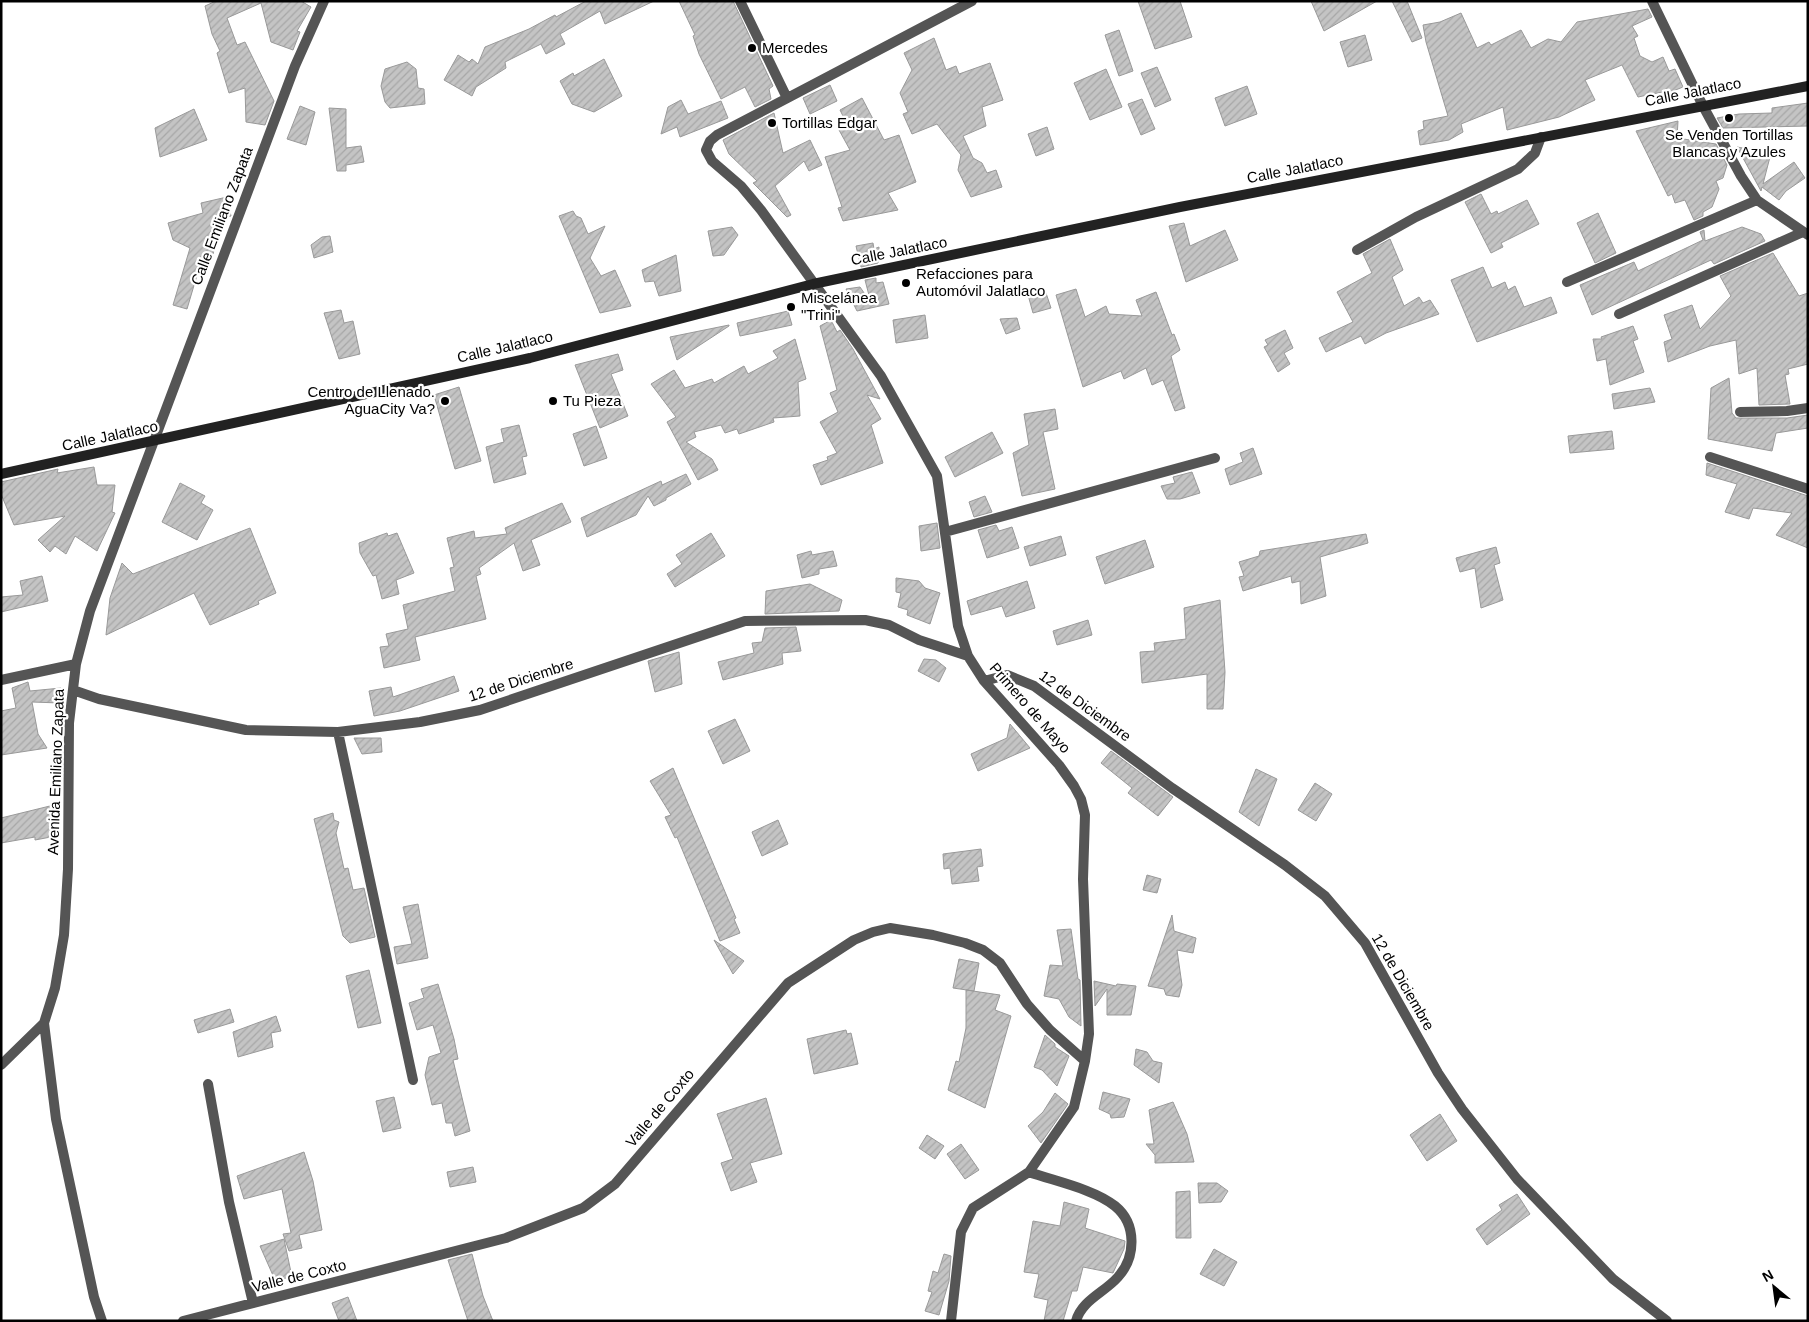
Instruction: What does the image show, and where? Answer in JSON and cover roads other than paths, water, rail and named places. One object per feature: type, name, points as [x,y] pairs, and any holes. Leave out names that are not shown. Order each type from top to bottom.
[{"type":"main road","name":"Calle Jalatlaco","points":[[1,474],[530,358],[813,284],[1190,205],[1808,86]]},
{"type":"street","name":"Calle Emiliano Zapata","points":[[152,442],[295,66],[324,1]]},
{"type":"street","points":[[740,1],[787,98],[972,1]]},
{"type":"street","points":[[1652,1],[1741,176],[1757,200],[1805,233]]},
{"type":"street","name":"Primero de Mayo","points":[[787,98],[717,135],[710,140],[706,150],[712,161],[741,186],[761,210],[881,376],[936,476],[946,532],[958,626],[968,656],[984,681],[1059,765],[1081,799],[1085,816],[1083,879],[1089,1034],[1085,1061],[1074,1107],[1029,1172]]},
{"type":"street","points":[[1357,250],[1416,217],[1518,169],[1535,153],[1541,137]]},
{"type":"street","points":[[1567,282],[1757,200]]},
{"type":"street","points":[[1619,314],[1805,233]]},
{"type":"street","points":[[1740,412],[1787,411],[1808,408]]},
{"type":"street","name":"Avenida Emiliano Zapata","points":[[1,1065],[44,1023],[55,988],[64,934],[68,869],[70,722],[76,664],[90,611],[152,442]]},
{"type":"street","points":[[1710,457],[1808,489]]},
{"type":"street","points":[[946,532],[1215,458]]},
{"type":"street","name":"12 de Diciembre","points":[[73,690],[99,699],[246,730],[338,732],[420,722],[480,710],[745,621],[865,620],[889,624],[919,640],[968,656]]},
{"type":"street","points":[[1,680],[76,664]]},
{"type":"street","name":"12 de Diciembre","points":[[984,681],[1007,675],[1034,686],[1172,788],[1325,896],[1365,943],[1438,1073],[1462,1109],[1517,1178],[1613,1279],[1667,1321]]},
{"type":"street","points":[[338,732],[412,1080]]},
{"type":"street","name":"Valle de Coxto","points":[[183,1321],[506,1238],[583,1208],[615,1184],[788,983],[854,940],[873,932],[890,928],[966,943],[983,950],[1000,963],[1027,1004],[1050,1030],[1085,1061]]},
{"type":"street","points":[[44,1023],[56,1119],[94,1297],[102,1321]]},
{"type":"street","points":[[208,1084],[229,1202],[253,1303]]},
{"type":"street","points":[[951,1321],[961,1232],[973,1208],[1029,1172],[1094,1195],[1114,1206],[1122,1214],[1131,1233],[1133,1246],[1123,1270],[1118,1278],[1079,1310],[1076,1321]]},
{"type":"place","name":"Mercedes","points":[[752,48]]},
{"type":"place","name":"Se Venden Tortillas Blancas y Azules","points":[[1729,118]]},
{"type":"place","name":"Tortillas Edgar","points":[[772,123]]},
{"type":"place","name":"Refacciones para Automóvil Jalatlaco","points":[[906,283]]},
{"type":"place","name":"Miscelánea \"Trini\"","points":[[791,307]]},
{"type":"place","name":"Centro de Llenado. AguaCity Va?","points":[[445,401]]},
{"type":"place","name":"Tu Pieza","points":[[553,401]]}]
